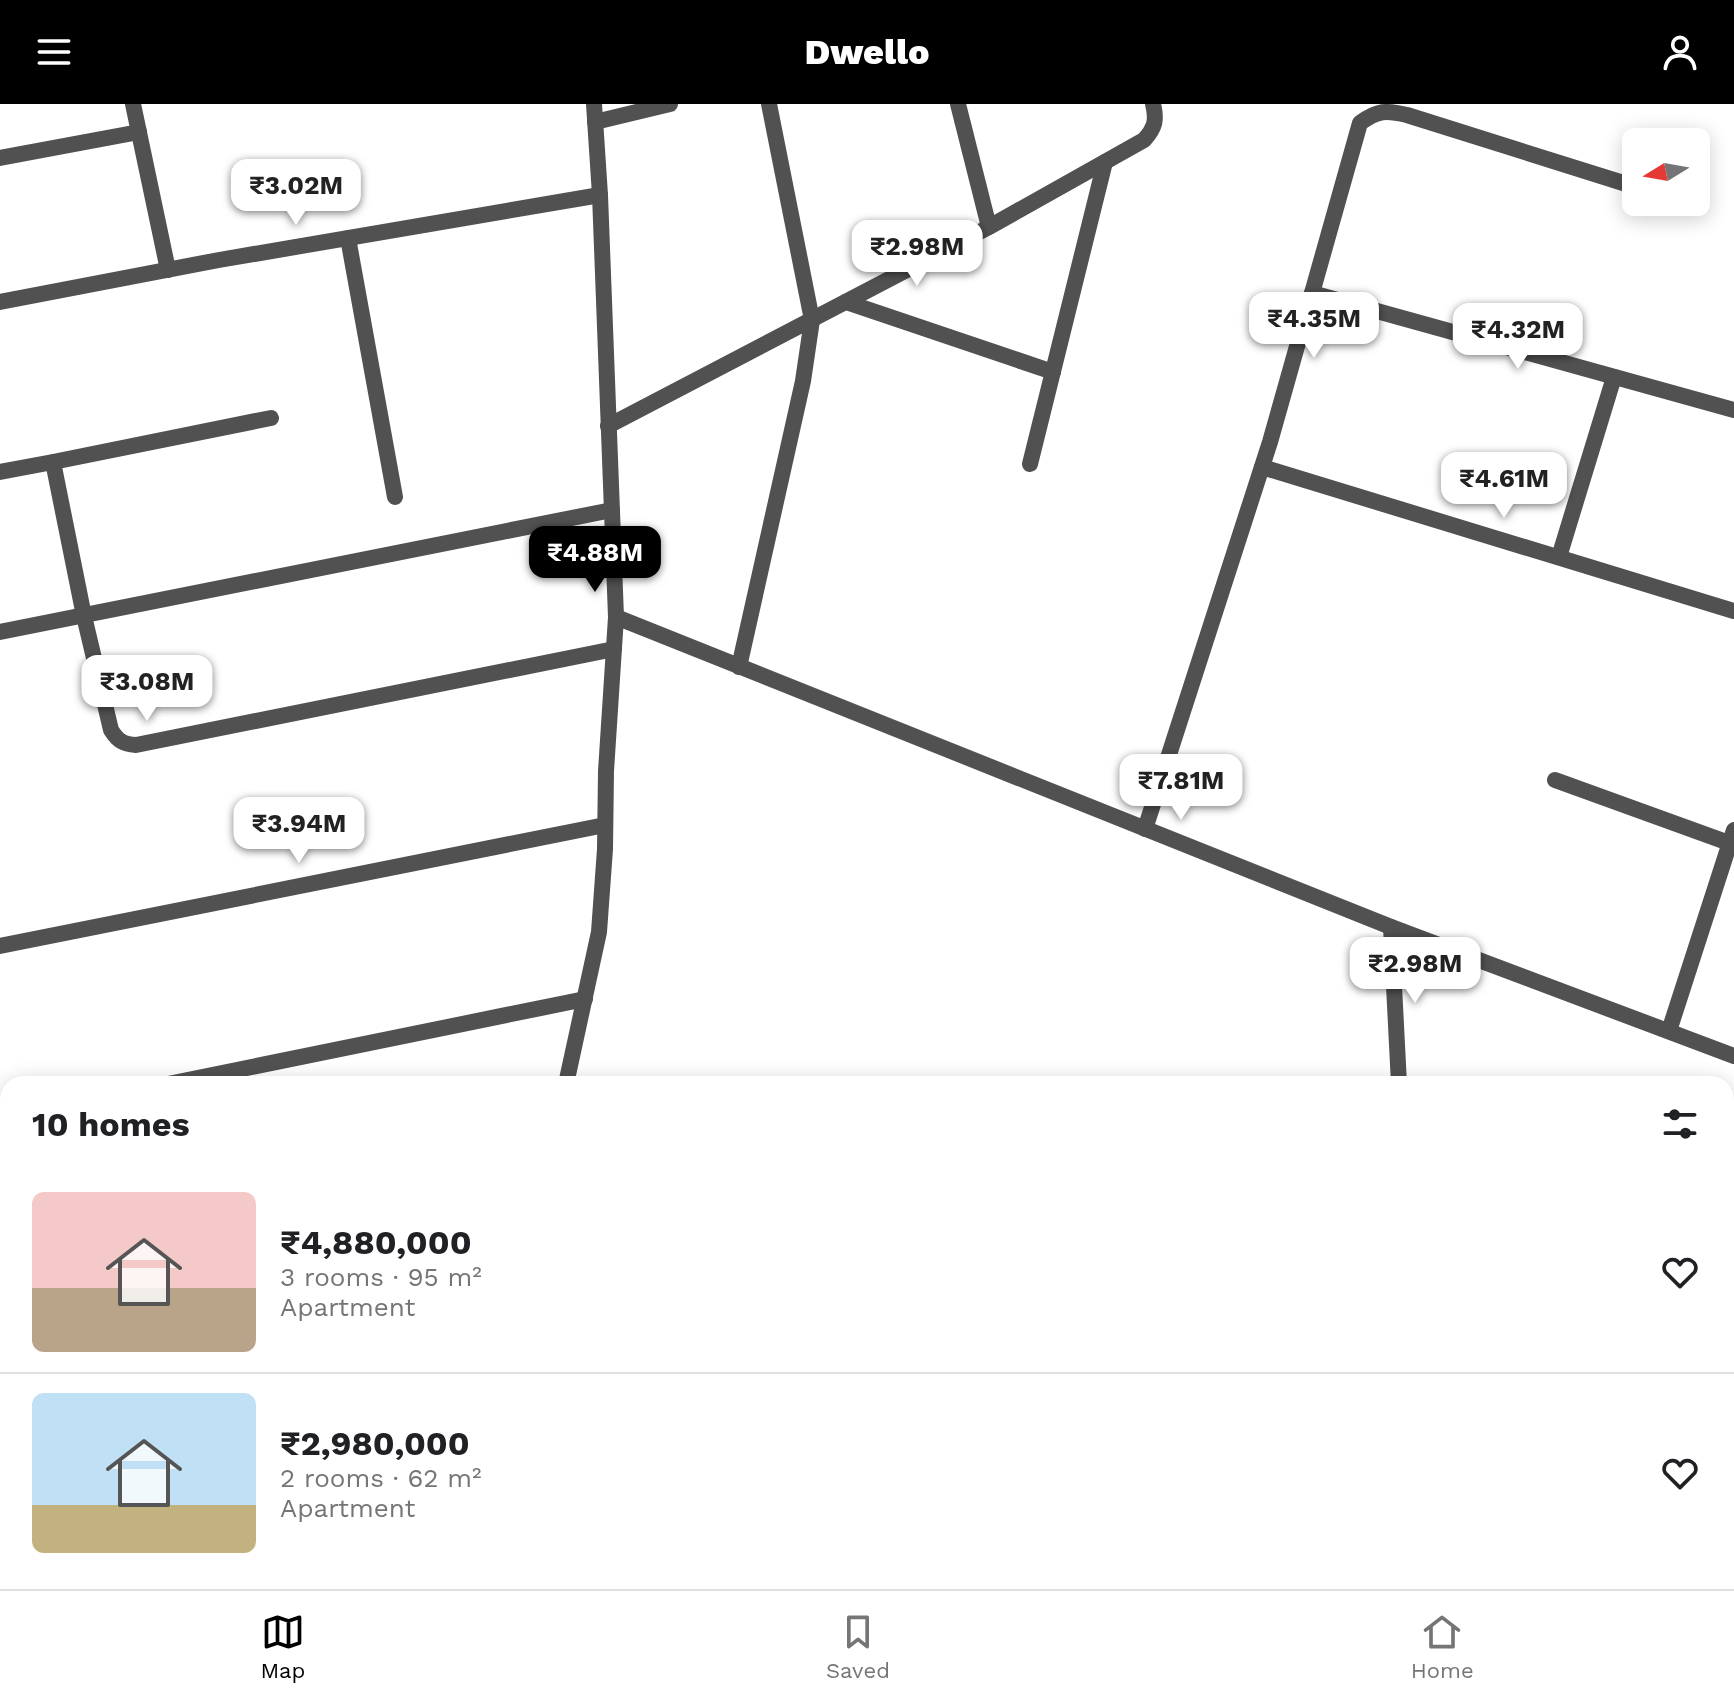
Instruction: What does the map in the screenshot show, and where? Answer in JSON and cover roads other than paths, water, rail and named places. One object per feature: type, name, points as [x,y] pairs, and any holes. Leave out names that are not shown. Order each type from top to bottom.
[{"type":"street","points":[[133,104],[168,270]]},
{"type":"street","points":[[568,1076],[599,932],[616,617],[594,104]]},
{"type":"street","points":[[595,122],[670,104]]},
{"type":"street","points":[[739,667],[803,381],[812,320],[769,104]]},
{"type":"street","points":[[958,104],[989,227]]},
{"type":"street","points":[[608,426],[989,227],[1144,140],[1154,129],[1153,104]]},
{"type":"street","points":[[1145,829],[1262,467],[1360,123],[1375,113],[1391,111],[1622,183]]},
{"type":"street","points":[[0,158],[139,132]]},
{"type":"street","points":[[1030,464],[1105,162]]},
{"type":"street","points":[[0,302],[600,195]]},
{"type":"street","points":[[348,238],[395,497]]},
{"type":"street","points":[[1312,293],[1734,410]]},
{"type":"street","points":[[846,302],[1053,372]]},
{"type":"street","points":[[1559,557],[1614,377]]},
{"type":"street","points":[[0,472],[271,418]]},
{"type":"street","points":[[53,462],[111,730],[125,744],[136,745],[614,649]]},
{"type":"street","points":[[1262,467],[1734,611]]},
{"type":"street","points":[[0,632],[612,510]]},
{"type":"street","points":[[616,617],[1391,927],[1734,1056]]},
{"type":"street","points":[[1555,780],[1732,836],[1669,1031]]},
{"type":"street","points":[[0,946],[605,825]]},
{"type":"street","points":[[1391,927],[1399,1076]]},
{"type":"street","points":[[207,1076],[585,999]]}]
